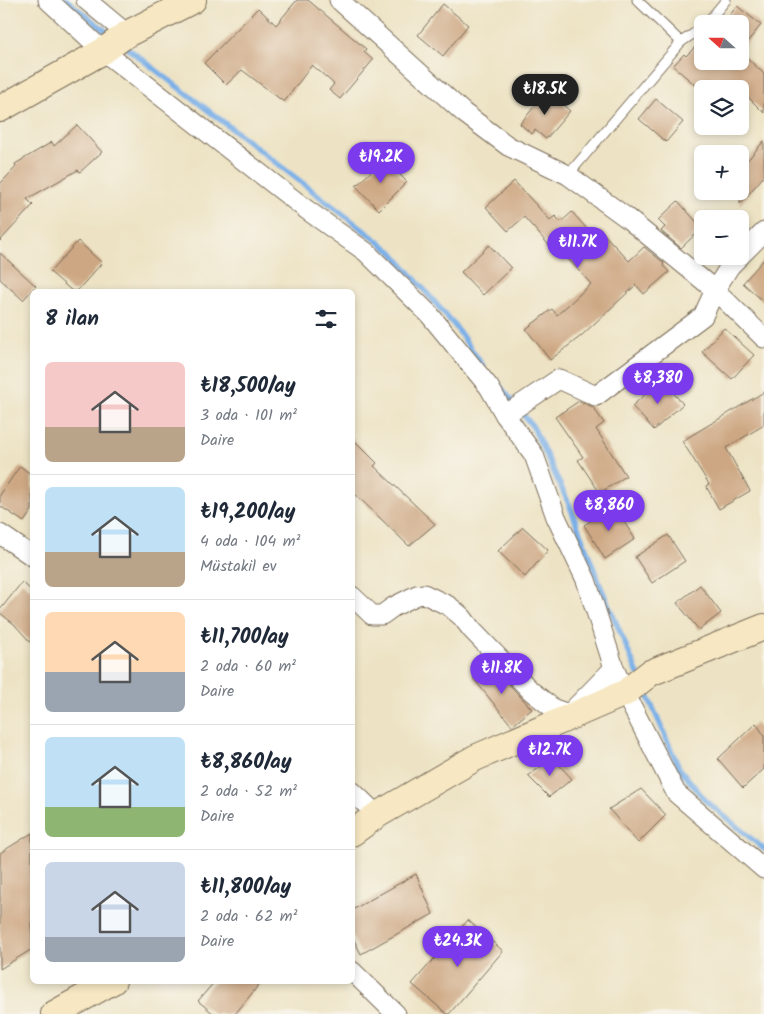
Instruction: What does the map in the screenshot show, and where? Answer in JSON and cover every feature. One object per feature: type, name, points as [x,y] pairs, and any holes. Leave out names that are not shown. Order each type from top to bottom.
[{"type":"street","points":[[48,0],[103,51],[307,210],[366,252],[429,314],[489,387],[513,410],[534,454],[556,517],[586,580],[614,668],[676,793],[764,869]]},
{"type":"street","points":[[86,0],[127,34]]},
{"type":"street","points":[[0,109],[103,51],[127,34],[193,0]]},
{"type":"street","points":[[338,0],[464,113],[508,146],[568,175],[627,218],[715,290],[764,338]]},
{"type":"street","points":[[749,247],[764,232]]},
{"type":"street","points":[[513,410],[559,379],[596,396],[703,316],[715,290],[731,265]]},
{"type":"street","points":[[0,534],[30,555]]},
{"type":"street","points":[[355,599],[372,614],[382,615],[417,595],[424,594],[449,606],[462,617],[472,630],[531,691],[548,705],[562,713],[569,714],[614,668]]},
{"type":"street","points":[[355,831],[378,815],[475,758],[625,693],[650,673],[764,627]]},
{"type":"street","points":[[355,794],[378,815]]},
{"type":"street","points":[[355,974],[396,1014]]},
{"type":"street","points":[[54,1014],[108,984]]},
{"type":"lane","points":[[637,0],[681,42]]},
{"type":"lane","points":[[714,15],[726,0]]},
{"type":"lane","points":[[568,175],[681,42],[694,33]]},
{"type":"building","points":[[297,0],[308,0],[366,49],[364,52],[373,60],[340,99],[329,90],[334,84],[312,65],[284,102],[242,70],[226,85],[204,63],[258,8],[276,25]]},
{"type":"building","points":[[443,4],[468,25],[443,56],[418,35]]},
{"type":"building","points":[[737,6],[748,15],[730,15]]},
{"type":"building","points":[[749,16],[761,25],[749,40]]},
{"type":"building","points":[[694,48],[694,70],[749,70],[749,60],[764,74],[764,113],[749,98],[749,80],[694,80],[694,84],[673,66],[684,54],[686,56]]},
{"type":"building","points":[[547,91],[570,111],[546,139],[535,130],[532,134],[520,124]]},
{"type":"building","points":[[656,99],[683,122],[666,142],[639,119]]},
{"type":"building","points":[[77,125],[102,152],[80,172],[78,170],[27,199],[33,205],[0,241],[0,184],[16,167],[15,164],[52,142],[54,146]]},
{"type":"building","points":[[764,141],[764,176],[749,194],[749,158]]},
{"type":"building","points":[[384,159],[407,182],[379,210],[356,186]]},
{"type":"building","points":[[514,181],[550,220],[555,216],[561,222],[572,212],[594,237],[601,231],[629,261],[644,247],[664,263],[663,265],[669,272],[644,294],[636,285],[581,336],[550,360],[526,329],[552,309],[557,315],[591,284],[559,249],[555,252],[524,217],[508,231],[486,207]]},
{"type":"building","points":[[678,201],[694,219],[694,236],[681,248],[661,231],[665,227],[658,220]]},
{"type":"building","points":[[78,241],[102,263],[79,289],[70,289],[50,272]]},
{"type":"building","points":[[489,245],[511,268],[483,295],[461,272]]},
{"type":"building","points":[[0,253],[36,286],[30,289],[30,292],[23,300],[0,279]]},
{"type":"building","points":[[764,259],[764,302],[743,283]]},
{"type":"building","points":[[724,328],[754,355],[732,379],[702,352]]},
{"type":"building","points":[[662,380],[683,404],[654,430],[632,406]]},
{"type":"building","points":[[764,392],[764,425],[726,448],[750,491],[719,509],[706,486],[709,484],[682,441]]},
{"type":"building","points":[[579,401],[593,407],[604,423],[596,429],[626,476],[600,493],[578,460],[583,457],[555,417]]},
{"type":"building","points":[[355,441],[377,463],[374,466],[435,524],[409,546],[355,494]]},
{"type":"building","points":[[20,466],[30,474],[30,513],[24,522],[0,506],[0,495]]},
{"type":"building","points":[[614,506],[635,539],[605,559],[584,525]]},
{"type":"building","points":[[523,527],[548,550],[525,577],[498,551]]},
{"type":"building","points":[[668,535],[685,561],[652,583],[635,557]]},
{"type":"building","points":[[22,582],[30,589],[30,642],[14,624],[0,613],[0,610]]},
{"type":"building","points":[[700,585],[721,613],[699,630],[677,603]]},
{"type":"building","points":[[490,664],[532,709],[512,726],[473,678]]},
{"type":"building","points":[[756,723],[764,735],[764,769],[743,788],[718,759]]},
{"type":"building","points":[[553,758],[572,779],[549,797],[528,776]]},
{"type":"building","points":[[641,789],[666,815],[638,843],[609,809]]},
{"type":"building","points":[[30,834],[30,950],[0,969],[0,853]]},
{"type":"building","points":[[416,874],[433,914],[361,954],[355,942],[355,908]]},
{"type":"building","points":[[468,920],[503,951],[447,1014],[412,984]]},
{"type":"building","points":[[212,984],[260,984],[235,1014],[214,1014],[198,1001]]},
{"type":"waterway","points":[[66,0],[111,35]]},
{"type":"waterway","points":[[122,44],[392,252],[455,326],[483,366]]},
{"type":"waterway","points":[[495,380],[533,427],[569,504],[600,585],[638,674]]},
{"type":"waterway","points":[[644,687],[679,768],[706,801],[764,849]]}]
